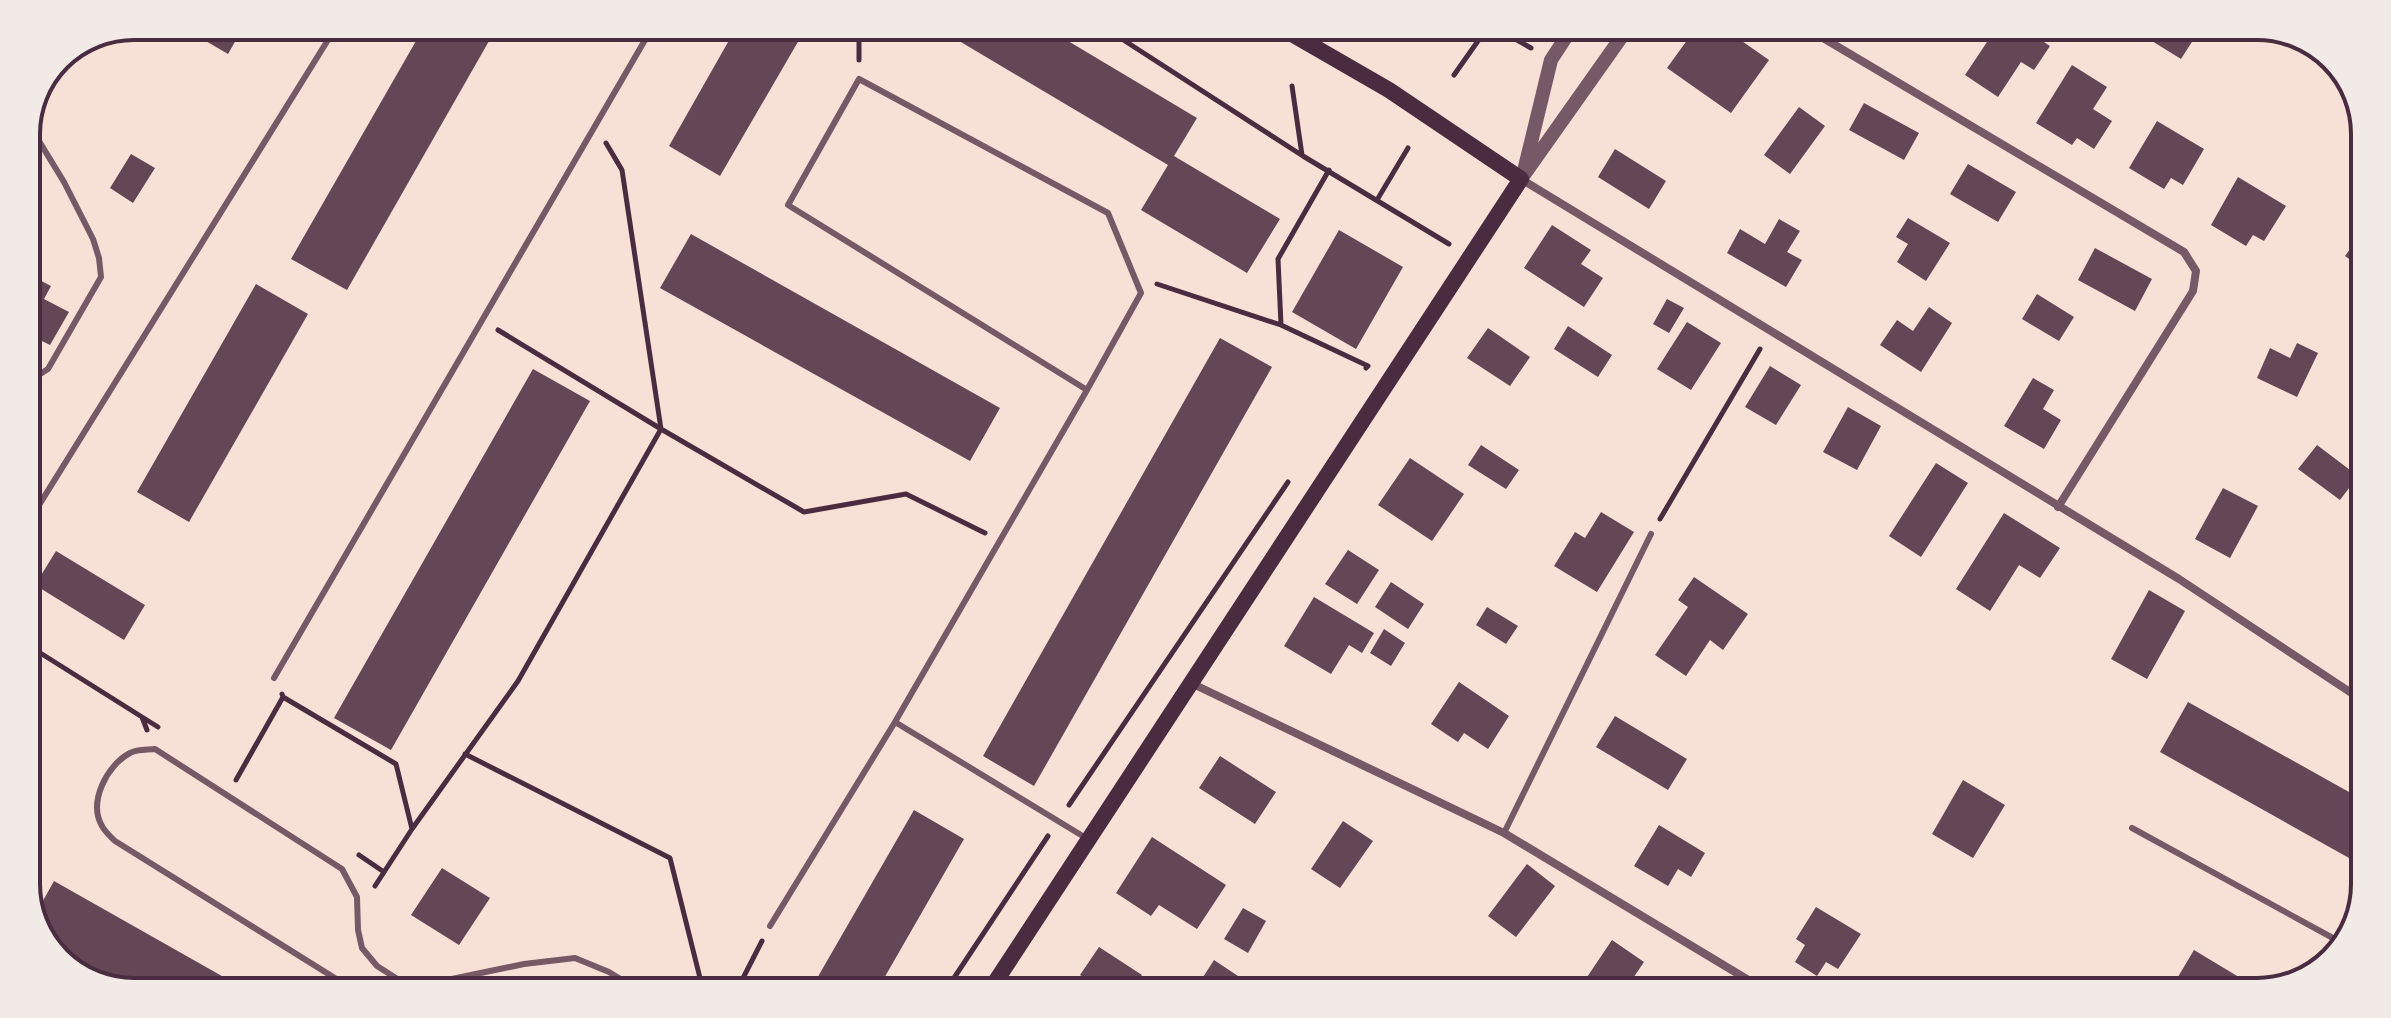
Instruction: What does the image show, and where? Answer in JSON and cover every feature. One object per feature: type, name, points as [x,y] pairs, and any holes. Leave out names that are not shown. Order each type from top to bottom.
[{"type":"main road","points":[[998,978],[1521,179],[1389,90],[1302,40]]},
{"type":"street","points":[[1521,179],[1551,60],[1564,40]]},
{"type":"street","points":[[1521,179],[1619,40]]},
{"type":"street","points":[[1826,40],[2184,252],[2196,271],[2193,291],[2058,507]]},
{"type":"street","points":[[1521,179],[2179,579],[2351,693]]},
{"type":"street","points":[[1190,683],[1504,833],[1745,978]]},
{"type":"lane","points":[[40,503],[328,40]]},
{"type":"lane","points":[[274,678],[645,40]]},
{"type":"lane","points":[[770,926],[895,722],[1087,390],[1141,293],[1108,213],[859,79],[788,205],[1087,390]]},
{"type":"lane","points":[[40,143],[93,239],[101,277],[48,369],[40,374]]},
{"type":"lane","points":[[1504,833],[1651,534]]},
{"type":"lane","points":[[895,722],[1089,840]]},
{"type":"lane","points":[[335,978],[115,841],[101,826],[97,809],[99,790],[120,760],[133,751],[155,749],[342,869],[357,897],[362,948],[377,966],[396,978]]},
{"type":"lane","points":[[2132,828],[2333,938]]},
{"type":"lane","points":[[457,978],[524,964],[575,958],[619,978]]},
{"type":"path","points":[[859,40],[859,79]]},
{"type":"path","points":[[1123,40],[1303,156],[1468,257]]},
{"type":"path","points":[[1454,75],[1479,40]]},
{"type":"path","points":[[1292,86],[1303,156]]},
{"type":"path","points":[[357,913],[412,829],[518,681],[661,429],[622,170],[595,125]]},
{"type":"path","points":[[1377,200],[1408,148]]},
{"type":"path","points":[[1281,325],[1278,259],[1329,170]]},
{"type":"path","points":[[1134,276],[1281,325],[1368,366],[1359,379]]},
{"type":"path","points":[[482,320],[804,512],[906,494],[1000,541]]},
{"type":"path","points":[[1651,534],[1770,332]]},
{"type":"path","points":[[954,978],[1297,470]]},
{"type":"path","points":[[40,653],[142,717],[155,749]]},
{"type":"path","points":[[274,678],[283,697],[396,764],[412,829]]},
{"type":"path","points":[[229,795],[283,697]]},
{"type":"path","points":[[465,754],[670,858],[700,978]]},
{"type":"path","points":[[743,978],[770,926]]},
{"type":"building","points":[[204,40],[236,40],[228,54]]},
{"type":"building","points":[[417,40],[490,40],[347,290],[291,259]]},
{"type":"building","points":[[729,40],[799,40],[720,176],[669,146]]},
{"type":"building","points":[[958,40],[1066,40],[1197,118],[1174,156],[1280,219],[1247,273],[1141,210],[1168,165]]},
{"type":"building","points":[[1687,40],[1740,40],[1769,60],[1731,113],[1667,68]]},
{"type":"building","points":[[1988,40],[2041,40],[2050,46],[2034,70],[2021,62],[1998,97],[1965,75]]},
{"type":"building","points":[[2150,40],[2193,40],[2181,59]]},
{"type":"building","points":[[2072,65],[2107,87],[2093,109],[2112,121],[2094,149],[2077,138],[2072,145],[2036,123]]},
{"type":"building","points":[[1864,103],[1919,133],[1904,160],[1849,130]]},
{"type":"building","points":[[1799,107],[1825,126],[1790,174],[1764,155]]},
{"type":"building","points":[[2157,121],[2204,149],[2183,185],[2171,178],[2164,189],[2129,168]]},
{"type":"building","points":[[1615,149],[1666,181],[1649,209],[1598,177]]},
{"type":"building","points":[[131,154],[155,168],[133,203],[110,188]]},
{"type":"building","points":[[1968,164],[2016,192],[1998,222],[1950,194]]},
{"type":"building","points":[[2238,177],[2286,206],[2264,241],[2253,235],[2246,246],[2211,225]]},
{"type":"building","points":[[1908,218],[1950,243],[1926,281],[1897,262],[1908,244],[1896,237]]},
{"type":"building","points":[[1779,219],[1800,231],[1787,252],[1802,260],[1786,287],[1727,253],[1740,229],[1765,244]]},
{"type":"building","points":[[1552,225],[1591,250],[1581,264],[1603,278],[1584,307],[1524,268]]},
{"type":"building","points":[[1339,230],[1403,267],[1356,349],[1292,312]]},
{"type":"building","points":[[691,234],[1000,408],[970,461],[660,288]]},
{"type":"building","points":[[2095,248],[2152,279],[2135,311],[2078,280]]},
{"type":"building","points":[[40,280],[51,286],[44,299],[69,312],[50,345],[40,340]]},
{"type":"building","points":[[256,284],[308,314],[189,522],[137,492]]},
{"type":"building","points":[[2037,294],[2074,317],[2059,341],[2022,319]]},
{"type":"building","points":[[1667,299],[1684,308],[1669,333],[1653,324]]},
{"type":"building","points":[[1929,307],[1952,323],[1921,372],[1880,345],[1897,320],[1913,331]]},
{"type":"building","points":[[1687,322],[1721,343],[1691,390],[1657,369]]},
{"type":"building","points":[[1568,326],[1612,355],[1598,377],[1554,349]]},
{"type":"building","points":[[1488,328],[1530,357],[1510,386],[1467,358]]},
{"type":"building","points":[[1220,338],[1272,367],[1034,786],[983,756]]},
{"type":"building","points":[[2297,343],[2318,353],[2297,397],[2257,378],[2270,348],[2290,358]]},
{"type":"building","points":[[1770,366],[1801,385],[1776,425],[1745,407]]},
{"type":"building","points":[[533,369],[590,401],[391,750],[334,718]]},
{"type":"building","points":[[2033,378],[2054,390],[2043,409],[2061,420],[2044,449],[2004,426]]},
{"type":"building","points":[[1848,407],[1881,426],[1857,470],[1823,452]]},
{"type":"building","points":[[1481,445],[1519,470],[1506,489],[1468,465]]},
{"type":"building","points":[[2317,445],[2351,471],[2351,485],[2340,500],[2298,469]]},
{"type":"building","points":[[1410,458],[1464,494],[1432,541],[1378,505]]},
{"type":"building","points":[[1936,463],[1968,483],[1921,557],[1889,536]]},
{"type":"building","points":[[2223,488],[2258,506],[2230,558],[2195,539]]},
{"type":"building","points":[[1601,512],[1634,532],[1597,592],[1554,566],[1575,532],[1585,538]]},
{"type":"building","points":[[2004,513],[2060,548],[2040,578],[2019,565],[1990,611],[1956,589]]},
{"type":"building","points":[[1348,550],[1379,570],[1357,604],[1325,584]]},
{"type":"building","points":[[56,551],[145,605],[124,640],[40,588],[40,577]]},
{"type":"building","points":[[1694,577],[1748,614],[1723,650],[1710,640],[1686,676],[1655,655],[1688,607],[1678,600]]},
{"type":"building","points":[[1391,582],[1424,604],[1408,629],[1375,607]]},
{"type":"building","points":[[2149,590],[2185,611],[2147,679],[2111,659]]},
{"type":"building","points":[[1314,597],[1374,633],[1362,653],[1349,645],[1331,674],[1284,646]]},
{"type":"building","points":[[1487,607],[1518,626],[1506,644],[1476,625]]},
{"type":"building","points":[[1384,629],[1405,643],[1391,666],[1370,653]]},
{"type":"building","points":[[1459,682],[1509,716],[1488,749],[1464,733],[1458,742],[1431,724]]},
{"type":"building","points":[[2188,702],[2351,793],[2351,859],[2160,752]]},
{"type":"building","points":[[1615,716],[1687,759],[1668,790],[1596,747]]},
{"type":"building","points":[[1220,756],[1276,792],[1255,824],[1199,788]]},
{"type":"building","points":[[1963,780],[2005,805],[1973,858],[1932,834]]},
{"type":"building","points":[[914,810],[964,839],[884,978],[817,978]]},
{"type":"building","points":[[1343,821],[1373,841],[1340,888],[1311,869]]},
{"type":"building","points":[[1659,825],[1705,853],[1691,877],[1678,869],[1668,886],[1634,866]]},
{"type":"building","points":[[1152,837],[1226,885],[1197,929],[1159,905],[1151,916],[1116,893]]},
{"type":"building","points":[[1527,864],[1555,886],[1516,937],[1488,916]]},
{"type":"building","points":[[442,868],[490,898],[459,945],[411,915]]},
{"type":"building","points":[[54,881],[225,978],[134,978],[98,971],[67,951],[50,926],[42,902]]},
{"type":"building","points":[[1816,907],[1861,934],[1838,969],[1826,962],[1817,976],[1795,962],[1805,945],[1796,939]]},
{"type":"building","points":[[1243,908],[1266,921],[1248,953],[1224,939]]},
{"type":"building","points":[[1612,940],[1644,962],[1633,978],[1586,978]]},
{"type":"building","points":[[1099,947],[1142,975],[1140,978],[1085,978],[1080,975]]},
{"type":"building","points":[[2194,950],[2240,978],[2177,978]]},
{"type":"building","points":[[1214,960],[1238,976],[1237,978],[1202,978]]}]
